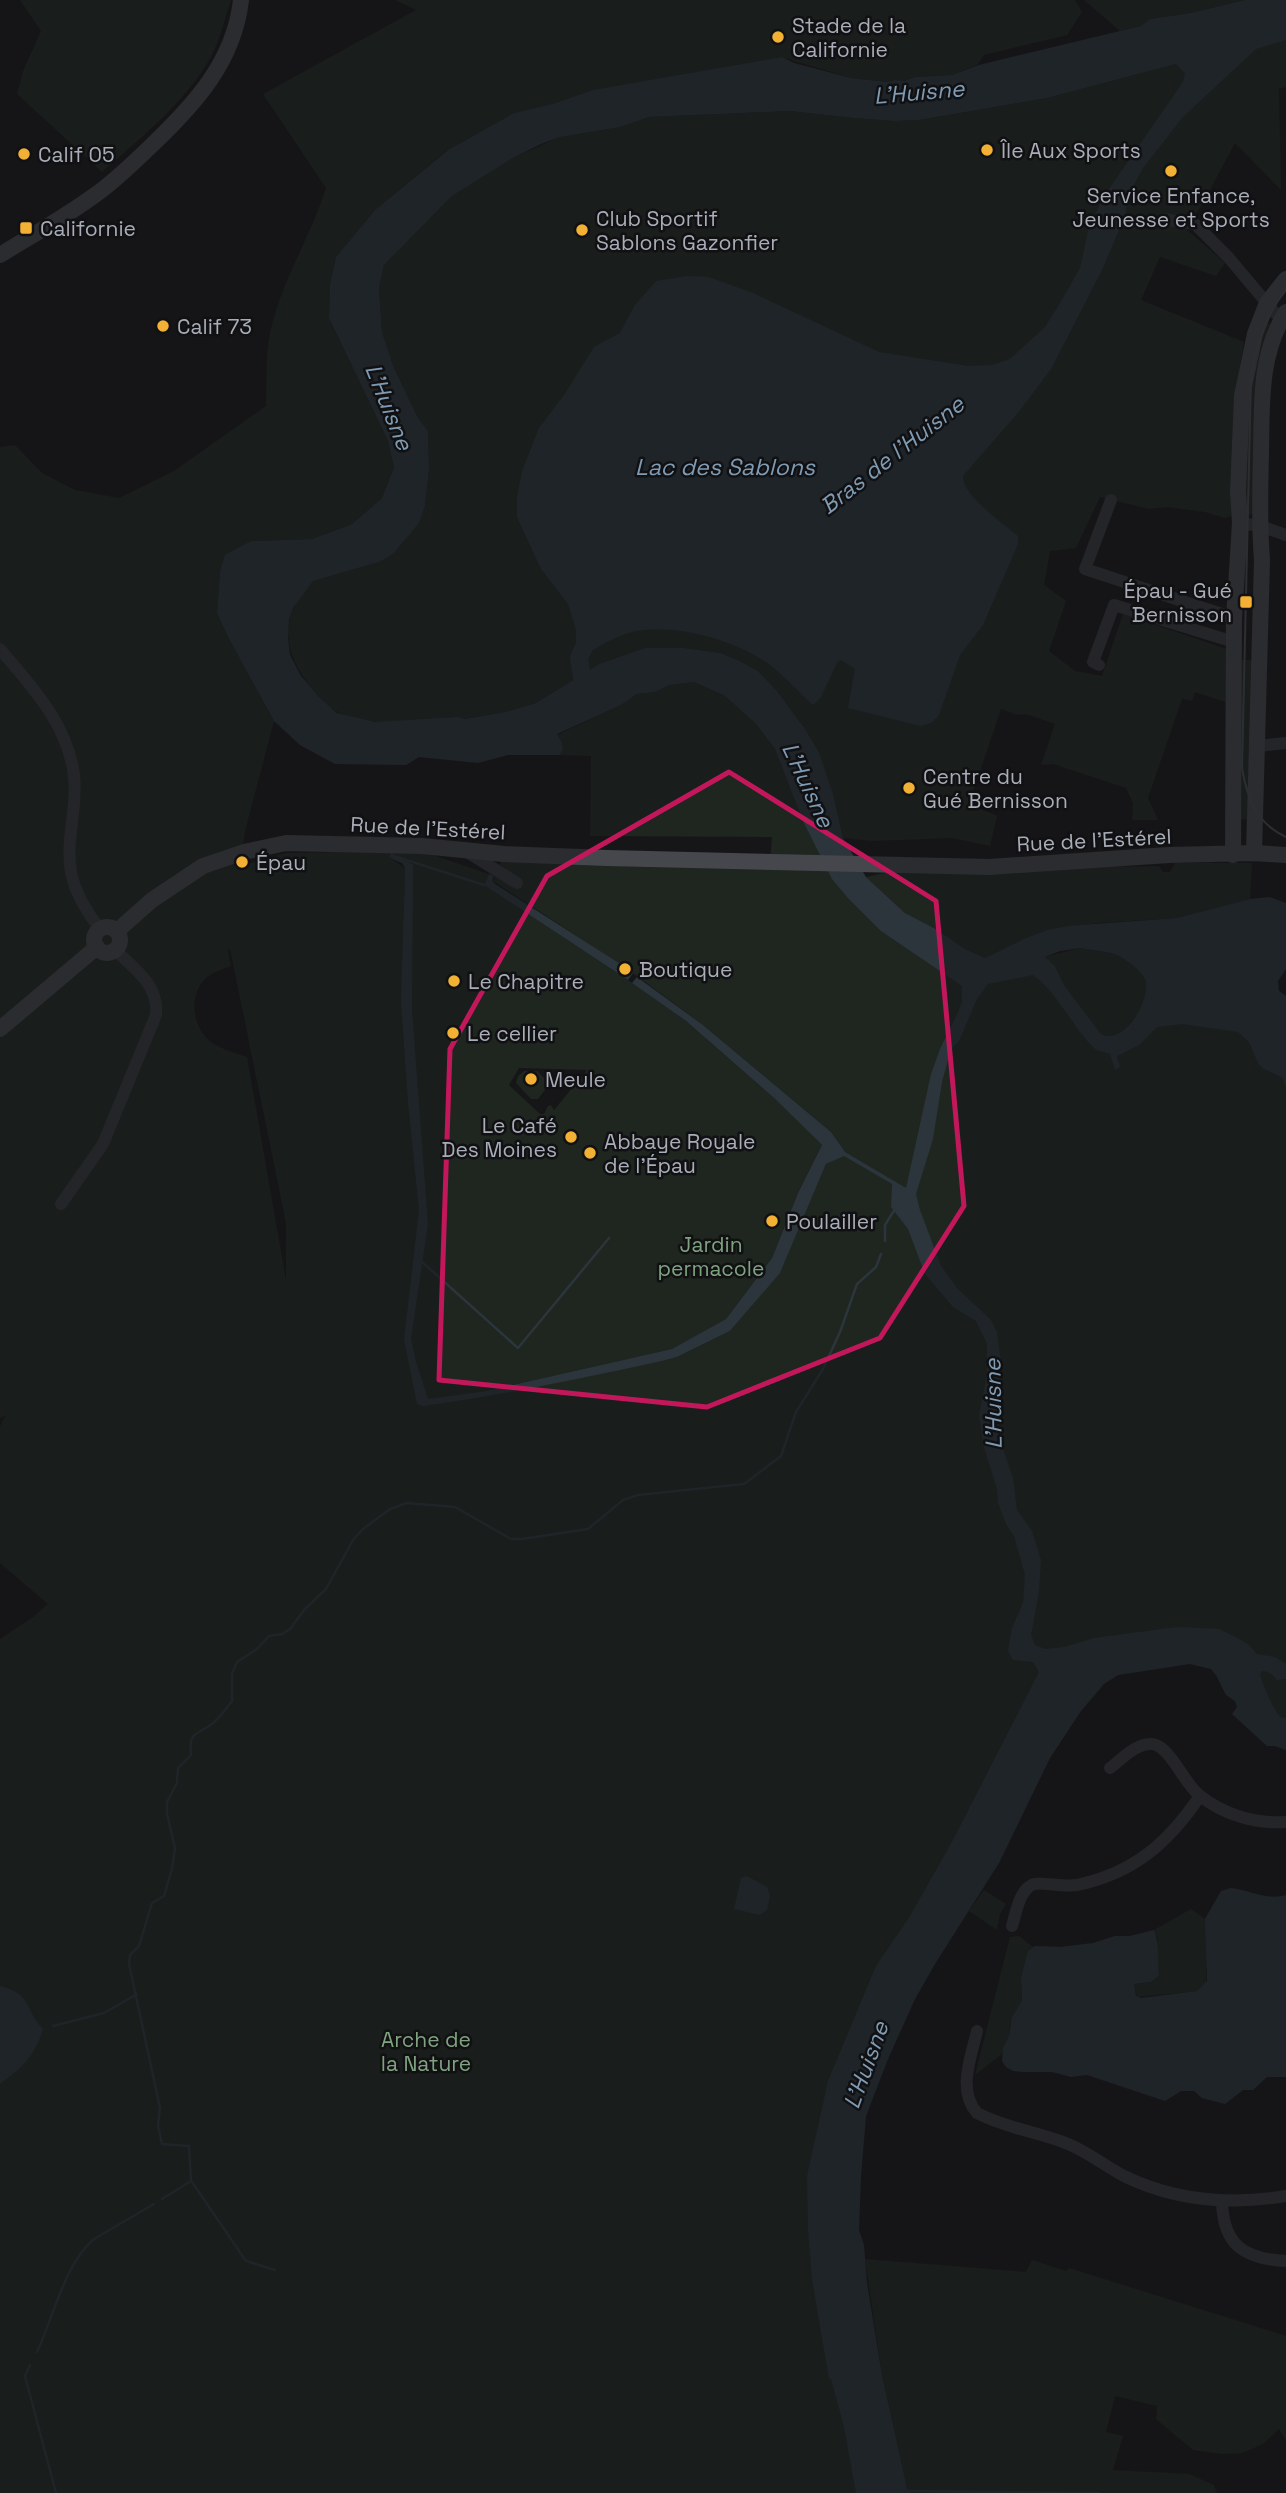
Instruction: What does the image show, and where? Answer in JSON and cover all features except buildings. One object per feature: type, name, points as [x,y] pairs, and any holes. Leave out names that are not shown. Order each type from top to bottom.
[{"type":"street","points":[[0,255],[96,195],[180,118],[223,61],[236,27],[241,0]]},
{"type":"street","points":[[1163,219],[1195,224],[1284,318],[1267,356],[1263,379],[1260,526],[1262,560],[1254,853]]},
{"type":"street","points":[[1233,855],[1234,618],[1240,523],[1238,492],[1242,396],[1251,348],[1267,303],[1286,279]]},
{"type":"street","points":[[1111,500],[1085,569],[1234,618]]},
{"type":"street","points":[[1240,523],[1260,526],[1286,535]]},
{"type":"street","points":[[1099,665],[1093,662],[1114,605],[1234,642]]},
{"type":"street","points":[[0,649],[50,709],[63,735],[74,775],[71,873],[81,898],[100,929]]},
{"type":"street","points":[[1257,746],[1286,743]]},
{"type":"street","name":"Rue de l'Estérel","points":[[117,931],[152,901],[203,866],[244,852],[286,844],[422,846],[517,855],[989,867],[1169,855],[1286,855]]},
{"type":"street","points":[[463,850],[517,883]]},
{"type":"street","points":[[108,927],[117,931],[120,943],[115,950],[104,952],[97,947],[94,936],[100,929],[108,927]]},
{"type":"street","points":[[0,1029],[97,947]]},
{"type":"street","points":[[61,1204],[103,1143],[156,1015],[158,1003],[154,989],[115,950]]},
{"type":"street","points":[[1110,1768],[1137,1748],[1145,1745],[1160,1746],[1167,1751],[1183,1778],[1200,1796],[1240,1818],[1266,1823],[1286,1822]]},
{"type":"street","points":[[1012,1926],[1024,1891],[1034,1884],[1074,1885],[1100,1879],[1127,1868],[1151,1853],[1170,1835],[1200,1796]]},
{"type":"street","points":[[977,2031],[965,2090],[969,2103],[977,2113],[1069,2144],[1143,2184],[1189,2197],[1244,2201],[1286,2196]]},
{"type":"street","points":[[1222,2201],[1225,2229],[1234,2243],[1255,2256],[1286,2261]]},
{"type":"highlighted area","points":[[729,772],[936,901],[964,1206],[880,1338],[707,1407],[439,1380],[450,1049],[547,876]]},
{"type":"green space","points":[[20,0],[231,0],[217,43],[201,73],[161,119],[102,172],[17,94],[23,71],[41,31]]},
{"type":"green space","name":"Arche de la Nature","points":[[395,0],[1075,0],[1082,12],[1067,35],[984,55],[977,65],[952,75],[887,82],[851,78],[781,57],[514,113],[446,151],[375,210],[336,257],[330,284],[329,318],[388,441],[394,467],[382,498],[352,524],[312,539],[251,541],[220,572],[217,613],[274,721],[245,831],[240,866],[286,853],[390,851],[390,858],[405,868],[404,908],[413,864],[393,855],[394,849],[424,852],[489,874],[484,885],[686,1021],[774,1098],[822,1145],[798,1193],[772,1258],[726,1319],[673,1349],[486,1391],[431,1400],[424,1405],[662,1361],[677,1357],[730,1331],[780,1272],[826,1164],[834,1159],[831,1132],[703,1025],[633,973],[630,971],[626,976],[618,970],[621,965],[493,881],[504,854],[770,862],[772,837],[590,836],[591,756],[560,755],[562,747],[557,735],[621,705],[637,694],[655,692],[669,685],[694,682],[725,696],[756,724],[775,749],[849,879],[967,965],[1031,964],[1099,1040],[1124,1038],[1151,1011],[1247,1013],[1286,1052],[1286,1735],[1230,1660],[1119,1661],[1027,1750],[835,2164],[883,2493],[0,2493],[0,1639],[48,1604],[0,1563],[0,1426],[6,1415],[0,1418],[0,447],[15,445],[42,473],[75,490],[119,498],[174,471],[266,406],[267,355],[272,325],[283,290],[326,188],[263,94],[416,10]],"holes":[[[230,949],[286,1223],[286,1280],[247,1057],[211,1042],[199,1027],[194,1008],[198,990],[203,982],[210,975],[231,966]],[[519,1068],[587,1070],[554,1110],[551,1105],[544,1114],[540,1114],[509,1085]]]},
{"type":"green space","points":[[1084,0],[1245,0],[1191,13],[1150,19],[1141,26],[1120,31]]},
{"type":"green space","points":[[1286,40],[1286,87],[1279,89],[1281,190],[1235,143],[1186,229],[1225,263],[1216,276],[1160,257],[1141,300],[1244,342],[1235,396],[1231,516],[1225,518],[1205,512],[1166,507],[1149,509],[1100,497],[1076,548],[1050,551],[1044,585],[1066,601],[1049,651],[1075,671],[1102,676],[1123,614],[1233,651],[1231,704],[1195,692],[1192,701],[1182,699],[1148,798],[1158,820],[1132,820],[1133,803],[1126,788],[1053,764],[1041,765],[1055,724],[1001,709],[969,804],[997,816],[990,846],[952,838],[872,841],[843,838],[833,794],[819,752],[805,729],[777,691],[758,671],[720,653],[684,648],[645,648],[599,664],[536,703],[465,719],[458,717],[377,722],[351,718],[325,703],[303,676],[295,662],[288,635],[289,621],[302,594],[313,581],[379,562],[419,523],[425,506],[429,469],[428,431],[418,418],[394,368],[382,332],[379,288],[384,265],[452,196],[513,158],[560,137],[620,127],[649,117],[790,111],[894,121],[919,120],[1047,98],[1176,64]]},
{"type":"green space","points":[[1264,324],[1272,325],[1254,513],[1250,515],[1244,512],[1250,371]]},
{"type":"green space","points":[[1238,660],[1255,660],[1251,820],[1238,819]]},
{"type":"green space","points":[[1175,863],[1252,863],[1250,899],[1177,918],[1099,923],[1047,930],[985,958],[905,913],[866,877],[899,870],[1159,866],[1163,872],[1170,872]]},
{"type":"green space","points":[[1081,948],[1119,956],[1136,968],[1145,979],[1146,992],[1139,1011],[1118,1034],[1101,1034],[1064,985],[1055,966],[1044,957]]},
{"type":"green space","points":[[524,1071],[537,1071],[546,1080],[545,1090],[538,1099],[531,1099],[516,1083],[518,1076]]},
{"type":"green space","points":[[984,1890],[1006,1904],[1000,1914],[997,1930],[969,1911]]},
{"type":"green space","points":[[1191,1909],[1205,1919],[1207,1925],[1206,1983],[1197,1991],[1137,1997],[1134,1984],[1151,1982],[1159,1977],[1156,1954],[1158,1939],[1154,1930]]},
{"type":"green space","points":[[1019,1936],[1033,1947],[1028,1951],[1021,1977],[1022,2001],[1010,2024],[1009,2036],[1002,2054],[975,2075],[1010,1937]]},
{"type":"green space","points":[[865,2259],[1026,2272],[1032,2260],[1066,2271],[1069,2268],[1286,2336],[1286,2440],[1279,2429],[1263,2444],[1242,2453],[1222,2454],[1193,2450],[1156,2419],[1157,2406],[1115,2396],[1106,2432],[1123,2436],[1113,2470],[1189,2474],[1214,2485],[1217,2493],[911,2493],[907,2488],[882,2375]]},
{"type":"water","points":[[1245,0],[1286,0],[1286,40],[1256,49],[1183,117],[1143,168],[1128,196],[1125,216],[1103,268],[1051,369],[1021,409],[963,476],[976,501],[1018,536],[1018,544],[983,625],[960,655],[939,715],[931,723],[921,726],[848,708],[855,669],[841,660],[838,661],[821,697],[813,705],[776,670],[756,656],[722,641],[685,631],[666,629],[632,632],[579,658],[576,656],[576,630],[568,604],[541,569],[517,517],[517,497],[522,471],[539,428],[564,395],[594,347],[620,333],[635,305],[656,281],[687,276],[709,277],[753,293],[879,352],[968,366],[992,365],[1010,359],[1045,327],[1080,268],[1089,227],[1104,196],[1183,82],[1185,74],[1176,64],[1047,98],[919,120],[894,121],[790,111],[649,117],[620,127],[560,137],[541,144],[452,196],[384,265],[379,288],[382,332],[394,368],[418,418],[428,431],[429,469],[425,506],[419,523],[393,554],[379,562],[313,581],[293,608],[289,620],[290,655],[301,676],[337,713],[375,722],[458,717],[465,719],[505,712],[536,703],[599,664],[645,648],[684,648],[720,653],[738,660],[758,671],[777,691],[819,752],[833,794],[843,838],[866,877],[905,913],[985,958],[1047,930],[1068,926],[1177,918],[1250,899],[1269,897],[1286,903],[1286,969],[1278,981],[1279,991],[1286,996],[1286,1088],[1283,1078],[1258,1063],[1249,1042],[1238,1032],[1182,1024],[1157,1027],[1139,1045],[1117,1056],[1120,1067],[1115,1070],[1110,1054],[1095,1049],[1050,991],[1033,975],[988,984],[977,999],[959,1041],[951,1049],[942,1082],[933,1139],[916,1194],[941,1266],[957,1288],[991,1320],[997,1332],[1001,1362],[996,1428],[1013,1478],[1017,1510],[1032,1531],[1041,1560],[1039,1592],[1031,1635],[1035,1645],[1045,1649],[1064,1647],[1094,1638],[1177,1627],[1220,1629],[1248,1644],[1257,1654],[1275,1657],[1286,1664],[1286,1679],[1277,1680],[1262,1671],[1260,1675],[1268,1697],[1280,1717],[1286,1718],[1286,1750],[1267,1746],[1232,1714],[1237,1707],[1235,1701],[1226,1695],[1211,1669],[1190,1664],[1118,1675],[1104,1684],[1081,1711],[1050,1758],[999,1863],[915,1999],[866,2116],[859,2230],[864,2245],[867,2283],[882,2375],[907,2488],[911,2493],[856,2493],[844,2427],[829,2379],[812,2279],[808,2229],[807,2176],[828,2081],[876,1966],[910,1916],[953,1840],[1039,1672],[1033,1662],[1013,1660],[1008,1651],[1012,1628],[1023,1603],[1025,1575],[1014,1536],[998,1503],[997,1489],[983,1444],[979,1415],[987,1374],[987,1344],[976,1321],[953,1307],[925,1274],[908,1229],[891,1207],[892,1184],[844,1156],[826,1164],[780,1273],[730,1331],[677,1357],[662,1361],[483,1397],[423,1406],[417,1404],[404,1340],[419,1210],[401,1002],[405,868],[402,863],[390,858],[391,849],[394,849],[393,855],[413,864],[412,1010],[428,1224],[411,1339],[428,1399],[486,1391],[672,1349],[726,1319],[772,1258],[798,1193],[822,1145],[774,1098],[686,1021],[632,983],[637,977],[703,1025],[831,1132],[845,1152],[906,1188],[931,1074],[962,1002],[962,986],[881,931],[832,879],[804,823],[775,749],[756,724],[725,696],[694,682],[669,685],[655,692],[637,694],[621,705],[557,734],[563,747],[560,755],[508,755],[478,763],[419,757],[406,765],[335,764],[300,745],[274,721],[217,613],[220,572],[225,555],[251,541],[312,539],[352,524],[382,498],[394,467],[388,441],[329,318],[330,284],[336,257],[375,210],[448,150],[514,113],[553,104],[593,90],[782,57],[794,63],[851,78],[887,82],[952,75],[979,65],[1141,26],[1150,19],[1191,13]],"holes":[[[1081,948],[1119,956],[1136,968],[1145,979],[1146,992],[1139,1011],[1118,1034],[1101,1034],[1064,985],[1055,966],[1045,957],[1060,951]]]},
{"type":"water","points":[[489,874],[494,876],[492,880],[495,884],[622,965],[619,971],[626,976],[630,971],[633,973],[628,980],[484,885]]},
{"type":"water","points":[[747,1876],[767,1887],[770,1896],[767,1910],[760,1915],[734,1909],[741,1878]]},
{"type":"water","points":[[1231,1888],[1265,1896],[1286,1895],[1286,2077],[1267,2077],[1253,2090],[1243,2090],[1225,2104],[1202,2098],[1194,2091],[1181,2091],[1165,2101],[1087,2075],[1071,2077],[1052,2072],[1013,2071],[1006,2067],[1002,2061],[1003,2048],[1009,2036],[1012,2017],[1022,2001],[1021,1977],[1028,1951],[1035,1946],[1060,1947],[1093,1943],[1115,1936],[1130,1936],[1154,1930],[1158,1947],[1159,1976],[1151,1982],[1134,1984],[1136,1996],[1141,1998],[1197,1991],[1207,1981],[1205,1919],[1221,1891]]},
{"type":"water","points":[[0,1986],[23,1998],[43,2029],[27,2060],[0,2084]]},
{"type":"waterway","name":"Bras de l'Huisne","points":[[585,695],[579,658],[588,638]]},
{"type":"waterway","points":[[394,856],[484,885]]},
{"type":"waterway","points":[[885,1241],[885,1225],[895,1209]]},
{"type":"waterway","points":[[421,1261],[518,1348],[609,1238]]},
{"type":"waterway","points":[[162,2199],[191,2181],[189,2146],[162,2144],[158,2126],[160,2108],[129,1964],[130,1955],[139,1946],[152,1903],[164,1896],[172,1869],[175,1848],[167,1802],[177,1783],[178,1768],[191,1755],[194,1735],[212,1724],[232,1701],[232,1674],[237,1662],[257,1649],[269,1636],[282,1634],[290,1629],[304,1610],[326,1589],[353,1540],[363,1529],[390,1509],[407,1503],[455,1507],[511,1539],[522,1539],[588,1529],[623,1500],[638,1495],[744,1484],[781,1456],[796,1412],[823,1369],[857,1284],[876,1267],[881,1254]]},
{"type":"waterway","points":[[53,2026],[104,2013],[137,1994]]},
{"type":"waterway","points":[[192,2182],[246,2261],[275,2270]]},
{"type":"waterway","points":[[37,2352],[67,2276],[84,2249],[94,2239],[154,2204]]},
{"type":"waterway","points":[[30,2365],[25,2376],[56,2493]]},
{"type":"waterway","points":[[909,2491],[1099,2493]]},
{"type":"tram line","points":[[1286,289],[1262,332],[1251,378],[1242,768],[1255,809],[1268,825],[1286,837]]},
{"type":"place","name":"Stade de la Californie","points":[[778,37]]},
{"type":"place","name":"Île Aux Sports","points":[[987,150]]},
{"type":"place","name":"Calif 05","points":[[24,154]]},
{"type":"place","name":"Service Enfance, Jeunesse et Sports","points":[[1171,171]]},
{"type":"place","name":"Californie","points":[[26,228]]},
{"type":"place","name":"Club Sportif Sablons Gazonfier","points":[[582,230]]},
{"type":"place","name":"Calif 73","points":[[163,326]]},
{"type":"place","name":"Épau - Gué Bernisson","points":[[1246,602]]},
{"type":"place","name":"Centre du Gué Bernisson","points":[[909,788]]},
{"type":"place","name":"Épau","points":[[242,862]]},
{"type":"place","name":"Boutique","points":[[625,969]]},
{"type":"place","name":"Le Chapitre","points":[[454,981]]},
{"type":"place","name":"Le cellier","points":[[453,1033]]},
{"type":"place","name":"Meule","points":[[531,1079]]},
{"type":"place","name":"Le Café Des Moines","points":[[571,1137]]},
{"type":"place","name":"Abbaye Royale de l'Épau","points":[[590,1153]]},
{"type":"place","name":"Poulailler","points":[[772,1221]]},
{"type":"water label","name":"L'Huisne","points":[[919,92]]},
{"type":"water label","name":"L'Huisne","points":[[389,407]]},
{"type":"water label","name":"Lac des Sablons","points":[[725,467]]},
{"type":"water label","name":"L'Huisne","points":[[808,785]]},
{"type":"water label","name":"L'Huisne","points":[[993,1404]]},
{"type":"water label","name":"L'Huisne","points":[[866,2065]]},
{"type":"park label","name":"Jardin permacole","points":[[711,1256]]}]
